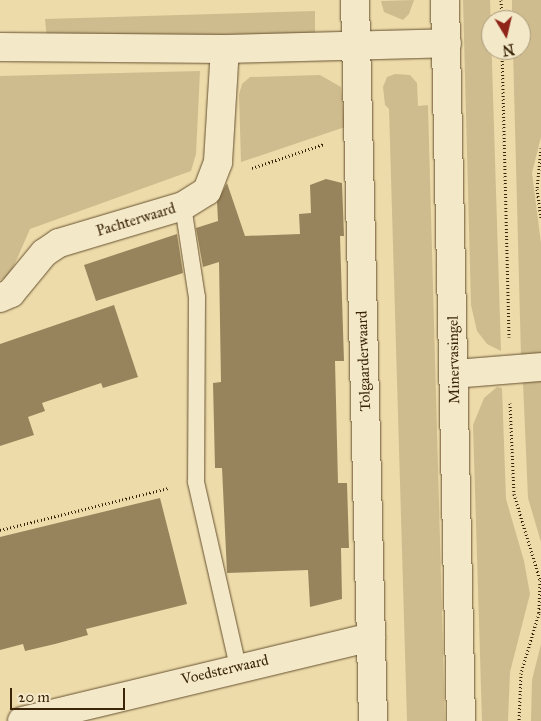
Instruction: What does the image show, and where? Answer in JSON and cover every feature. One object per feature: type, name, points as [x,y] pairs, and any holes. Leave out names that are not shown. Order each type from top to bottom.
[{"type":"street","name":"Tolgaarderwaard","points":[[355,0],[357,133],[374,721]]},
{"type":"street","name":"Minervasingel","points":[[445,0],[461,721]]},
{"type":"street","points":[[1,39],[46,49],[225,49],[355,43],[447,43]]},
{"type":"street","name":"Pachterwaard","points":[[0,298],[11,293],[44,253],[60,243],[183,206],[207,191],[218,162],[225,49]]},
{"type":"street","points":[[454,374],[541,367]]},
{"type":"street","name":"Voedsterwaard","points":[[22,721],[371,636]]},
{"type":"lane","points":[[183,206],[196,297],[196,482],[238,668]]},
{"type":"path","points":[[211,181],[357,133]]},
{"type":"path","points":[[541,148],[536,189],[541,219]]},
{"type":"path","points":[[0,530],[196,482]]},
{"type":"shaded area","points":[[414,0],[409,14],[403,20],[384,12],[381,1]]},
{"type":"shaded area","points":[[463,0],[490,0],[490,10],[481,10],[481,60],[492,60],[501,351],[487,344],[477,331],[471,305]]},
{"type":"shaded area","points":[[512,0],[541,0],[541,137],[532,173],[541,243],[541,355],[521,357],[513,60],[531,60],[531,10],[512,10]]},
{"type":"shaded area","points":[[315,11],[315,33],[47,39],[45,19]]},
{"type":"shaded area","points":[[200,71],[196,154],[191,171],[30,229],[9,277],[0,280],[0,76]]},
{"type":"shaded area","points":[[395,74],[410,75],[417,83],[418,106],[428,105],[445,721],[407,721],[389,109],[385,105],[383,87],[387,77]]},
{"type":"shaded area","points":[[320,75],[341,87],[345,127],[241,162],[239,95],[242,84],[250,77]]},
{"type":"shaded area","points":[[541,380],[541,542],[528,498],[523,382]]},
{"type":"shaded area","points":[[497,387],[502,388],[506,499],[524,561],[530,594],[510,672],[508,721],[482,721],[473,425],[484,398]]},
{"type":"shaded area","points":[[541,644],[541,721],[531,721],[532,680]]},
{"type":"building","points":[[326,179],[342,183],[344,236],[340,236],[344,361],[335,361],[338,483],[347,483],[349,548],[341,548],[342,599],[310,607],[308,570],[227,573],[222,468],[215,468],[213,383],[221,382],[219,262],[203,267],[196,228],[218,221],[217,202],[227,183],[245,236],[300,234],[299,214],[311,213],[310,185]]},
{"type":"building","points":[[177,234],[183,273],[96,301],[84,265]]},
{"type":"building","points":[[114,305],[138,377],[103,388],[101,383],[42,403],[45,411],[28,417],[34,435],[0,446],[0,344]]},
{"type":"building","points":[[160,498],[187,604],[86,629],[88,635],[55,644],[25,651],[23,644],[0,650],[0,537]]}]
